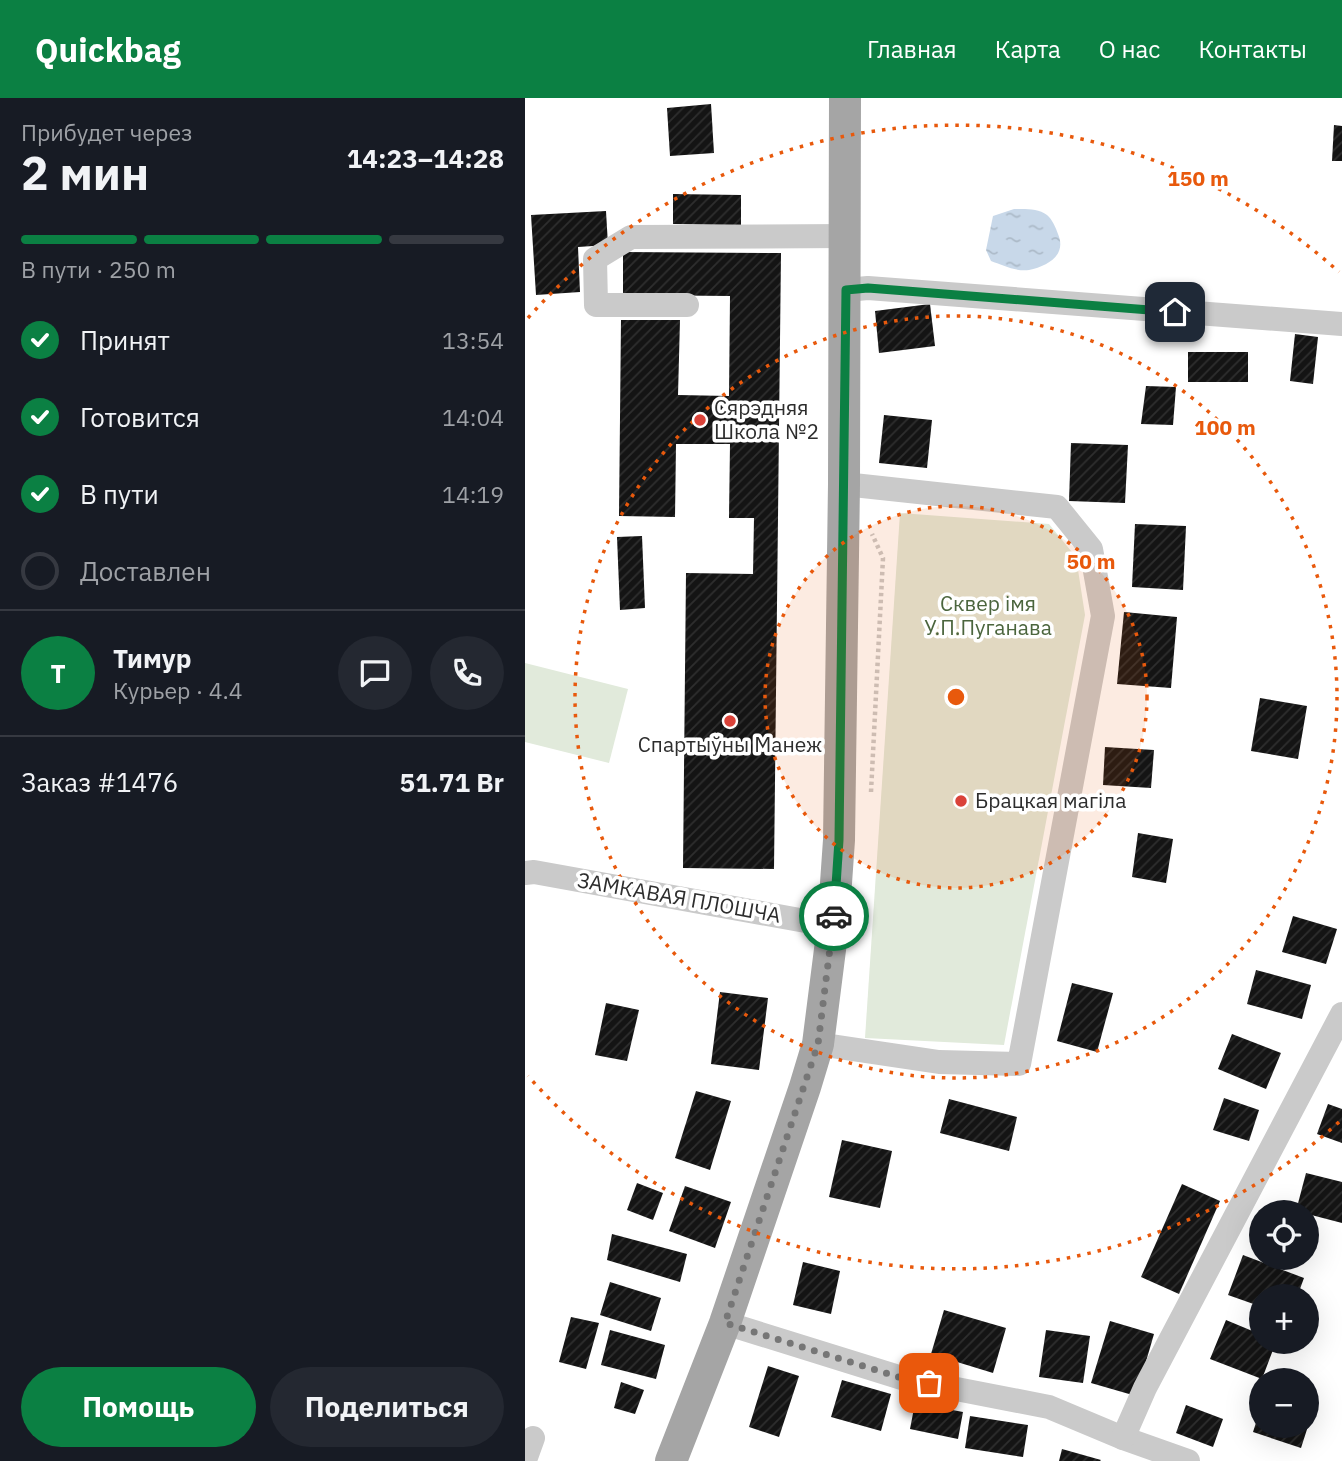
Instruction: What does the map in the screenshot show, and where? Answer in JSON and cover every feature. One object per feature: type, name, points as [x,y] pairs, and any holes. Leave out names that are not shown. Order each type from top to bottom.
[{"type":"main road","points":[[671,1461],[725,1323],[818,1044],[833,926],[839,840],[846,290],[845,98]]},
{"type":"street","points":[[687,305],[596,304],[595,259],[631,237],[846,236]]},
{"type":"street","points":[[846,290],[868,288],[1342,324]]},
{"type":"street","points":[[818,1044],[939,1062],[1019,1064],[1103,616],[1091,549],[1057,507],[844,484]]},
{"type":"street","name":"ЗАМКАВАЯ ПЛОШЧА","points":[[525,873],[534,872],[833,926]]},
{"type":"street","points":[[1123,1438],[1145,1388],[1342,1014]]},
{"type":"street","points":[[725,1323],[905,1379],[1049,1407],[1188,1461]]},
{"type":"green space","name":"Сквер імя У.П.Пуганава","points":[[900,513],[1049,524],[1076,557],[1085,615],[1004,1045],[865,1038]]},
{"type":"green space","points":[[525,663],[628,689],[609,763],[525,742]]},
{"type":"water","points":[[1014,209],[1040,211],[1052,221],[1060,248],[1058,254],[1049,262],[1024,270],[991,261],[986,250],[993,216]]},
{"type":"building","points":[[711,104],[714,153],[670,156],[667,108]]},
{"type":"building","points":[[1334,125],[1342,126],[1342,161],[1332,161]]},
{"type":"building","points":[[673,194],[741,195],[741,225],[673,224]]},
{"type":"building","points":[[606,211],[608,245],[578,247],[580,292],[536,295],[531,215]]},
{"type":"building","points":[[623,252],[781,253],[774,869],[683,868],[686,573],[753,574],[754,518],[729,518],[730,444],[676,444],[675,517],[619,516],[621,320],[680,320],[678,395],[729,396],[730,296],[623,295]]},
{"type":"building","points":[[930,304],[935,346],[879,353],[875,311]]},
{"type":"building","points":[[1295,334],[1318,337],[1313,384],[1290,381]]},
{"type":"building","points":[[1188,352],[1248,352],[1248,382],[1188,382]]},
{"type":"building","points":[[1146,386],[1176,387],[1173,425],[1141,424]]},
{"type":"building","points":[[884,415],[932,420],[927,468],[879,463]]},
{"type":"building","points":[[1071,443],[1128,445],[1125,503],[1069,501]]},
{"type":"building","points":[[1135,524],[1186,526],[1183,590],[1132,587]]},
{"type":"building","points":[[642,536],[645,608],[620,610],[617,537]]},
{"type":"building","points":[[1124,612],[1177,617],[1171,688],[1117,684]]},
{"type":"building","points":[[1260,698],[1307,706],[1298,759],[1251,751]]},
{"type":"building","points":[[1105,747],[1154,750],[1151,788],[1103,785]]},
{"type":"building","points":[[1138,833],[1173,839],[1166,883],[1132,877]]},
{"type":"building","points":[[1293,916],[1337,929],[1326,964],[1282,952]]},
{"type":"building","points":[[1256,970],[1311,985],[1302,1019],[1247,1004]]},
{"type":"building","points":[[1072,983],[1113,993],[1097,1052],[1057,1041]]},
{"type":"building","points":[[720,992],[768,998],[759,1070],[711,1064]]},
{"type":"building","points":[[606,1003],[639,1010],[627,1061],[595,1055]]},
{"type":"building","points":[[1232,1034],[1281,1053],[1266,1089],[1218,1069]]},
{"type":"building","points":[[696,1091],[731,1101],[710,1170],[675,1158]]},
{"type":"building","points":[[1224,1098],[1259,1110],[1249,1141],[1213,1130]]},
{"type":"building","points":[[949,1099],[1017,1117],[1009,1151],[940,1133]]},
{"type":"building","points":[[1328,1104],[1342,1109],[1342,1143],[1317,1134]]},
{"type":"building","points":[[842,1140],[892,1151],[880,1208],[829,1197]]},
{"type":"building","points":[[1306,1173],[1342,1182],[1342,1223],[1319,1217],[1319,1200],[1299,1200]]},
{"type":"building","points":[[637,1183],[663,1193],[653,1220],[627,1210]]},
{"type":"building","points":[[1182,1184],[1220,1201],[1179,1294],[1141,1277]]},
{"type":"building","points":[[685,1186],[731,1202],[715,1248],[669,1231]]},
{"type":"building","points":[[612,1234],[687,1254],[680,1282],[607,1260]]},
{"type":"building","points":[[1243,1255],[1249,1257],[1249,1270],[1283,1270],[1304,1278],[1302,1284],[1249,1284],[1249,1302],[1228,1295]]},
{"type":"building","points":[[803,1262],[840,1271],[831,1314],[793,1305]]},
{"type":"building","points":[[610,1282],[661,1298],[651,1331],[600,1315]]},
{"type":"building","points":[[944,1310],[1006,1328],[993,1373],[931,1354]]},
{"type":"building","points":[[571,1317],[599,1323],[586,1369],[559,1362]]},
{"type":"building","points":[[1226,1320],[1249,1330],[1249,1354],[1271,1354],[1266,1368],[1249,1368],[1249,1374],[1210,1359]]},
{"type":"building","points":[[1110,1321],[1154,1334],[1136,1396],[1091,1383]]},
{"type":"building","points":[[610,1330],[665,1345],[656,1379],[601,1365]]},
{"type":"building","points":[[1046,1330],[1090,1336],[1083,1383],[1039,1377]]},
{"type":"building","points":[[768,1366],[799,1376],[779,1437],[749,1427]]},
{"type":"building","points":[[842,1380],[891,1394],[881,1431],[831,1417]]},
{"type":"building","points":[[621,1382],[644,1390],[635,1414],[614,1408]]},
{"type":"building","points":[[915,1403],[963,1412],[958,1439],[910,1429]]},
{"type":"building","points":[[1186,1405],[1223,1419],[1213,1447],[1176,1433]]},
{"type":"building","points":[[970,1416],[1028,1425],[1023,1457],[965,1448]]},
{"type":"building","points":[[1271,1438],[1304,1438],[1301,1448]]},
{"type":"building","points":[[1062,1449],[1101,1460],[1059,1461]]},
{"type":"way so far","points":[[834,916],[818,1044],[725,1323],[905,1379],[929,1383]]},
{"type":"place","name":"Сярэдняя Школа №2","points":[[700,420]]},
{"type":"place","name":"Спартыўны Манеж","points":[[730,721]]},
{"type":"place","name":"Брацкая магіла","points":[[961,801]]},
{"type":"route","points":[[834,916],[839,840],[846,290],[868,288],[1175,312]]}]
